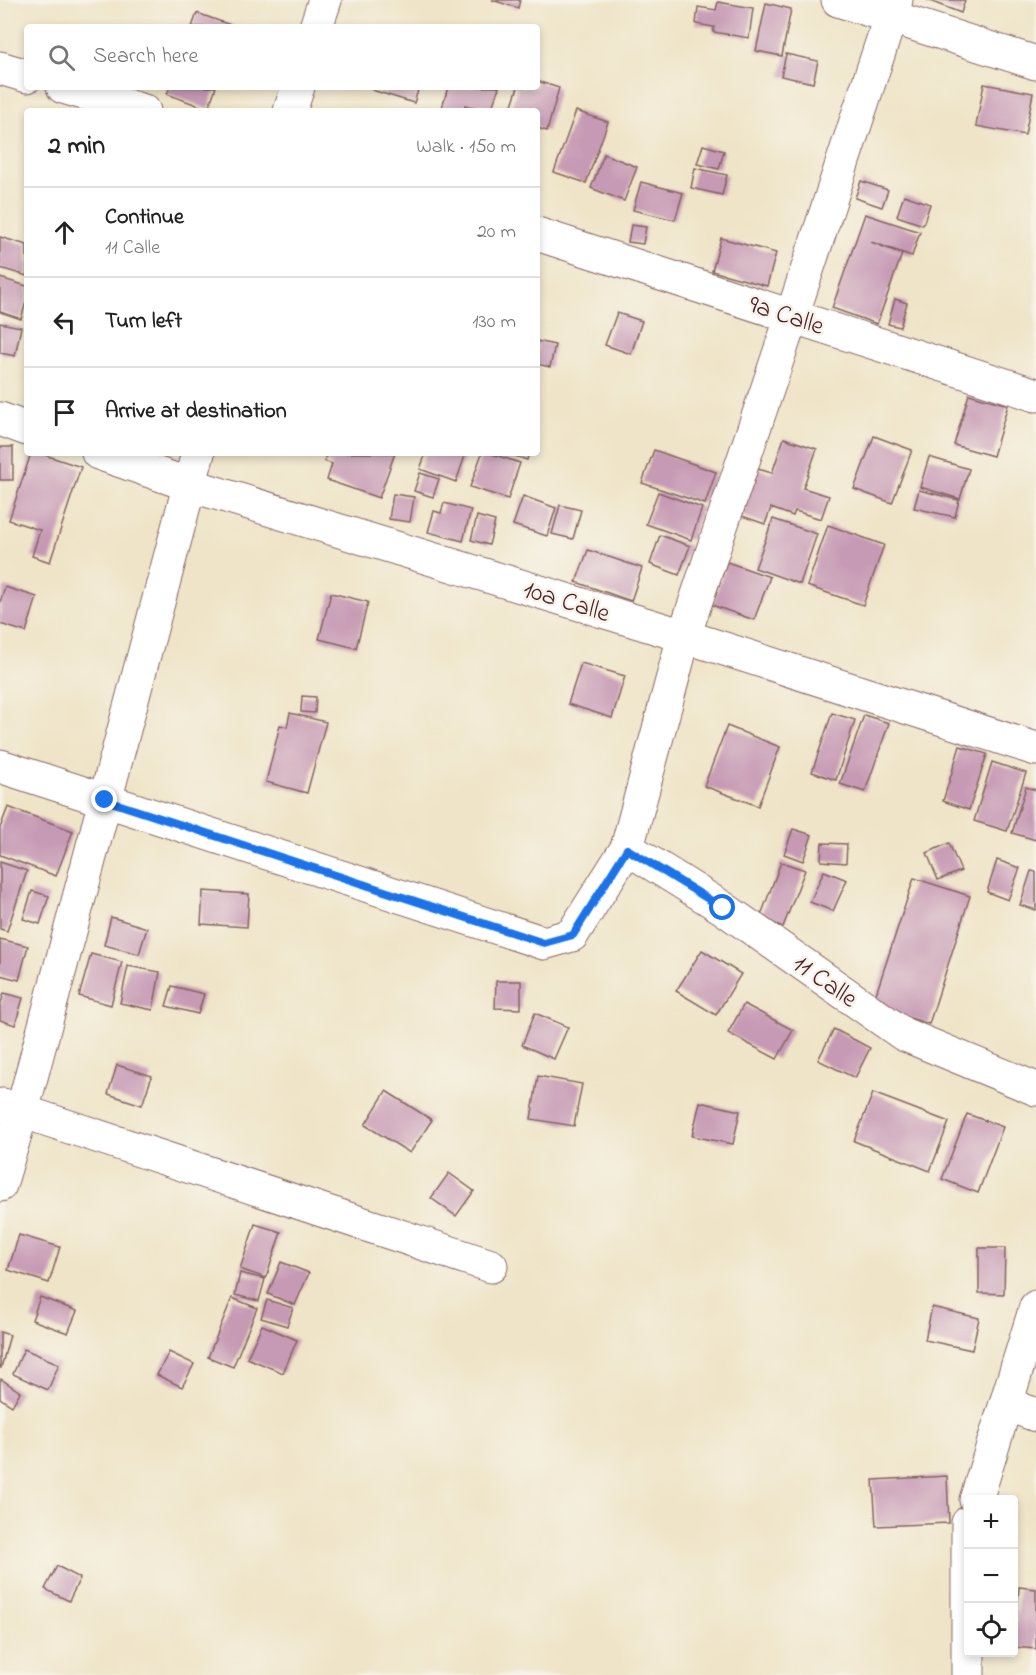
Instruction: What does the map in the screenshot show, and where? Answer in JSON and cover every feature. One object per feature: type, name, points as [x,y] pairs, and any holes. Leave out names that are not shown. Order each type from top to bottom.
[{"type":"street","points":[[317,24],[325,0]]},
{"type":"street","points":[[838,0],[893,8],[1036,63]]},
{"type":"street","points":[[0,766],[544,943],[573,935],[627,849],[684,636],[893,8]]},
{"type":"street","points":[[0,68],[24,75]]},
{"type":"street","points":[[73,90],[134,108]]},
{"type":"street","points":[[291,108],[297,90]]},
{"type":"street","name":"9a Calle","points":[[540,235],[1036,395]]},
{"type":"street","points":[[0,419],[24,428]]},
{"type":"street","name":"10a Calle","points":[[107,456],[190,485],[684,636],[1036,748]]},
{"type":"street","points":[[0,1185],[11,1108],[105,800],[197,456]]},
{"type":"street","name":"11 Calle","points":[[627,849],[723,908],[903,1034],[1036,1089]]},
{"type":"street","points":[[11,1108],[491,1266]]},
{"type":"street","points":[[978,1495],[1036,1307]]},
{"type":"street","points":[[1006,1404],[1036,1415]]},
{"type":"street","points":[[969,1549],[969,1675]]},
{"type":"building","points":[[492,0],[520,0],[518,8]]},
{"type":"building","points":[[927,0],[965,0],[961,13]]},
{"type":"building","points":[[718,2],[753,8],[749,38],[713,32],[714,27],[696,24],[698,7],[716,10]]},
{"type":"building","points":[[766,3],[791,9],[782,56],[756,51]]},
{"type":"building","points":[[197,13],[228,24],[193,24]]},
{"type":"building","points":[[786,54],[818,61],[813,83],[781,76]]},
{"type":"building","points":[[540,82],[559,88],[547,131],[540,129],[540,108],[511,108],[517,90],[540,90]]},
{"type":"building","points":[[984,84],[1033,93],[1025,135],[976,126]]},
{"type":"building","points":[[169,90],[215,90],[208,108],[167,94]]},
{"type":"building","points":[[372,90],[418,90],[414,103]]},
{"type":"building","points":[[447,90],[498,90],[492,108],[476,108],[465,105],[464,108],[442,108]]},
{"type":"building","points":[[576,111],[608,122],[586,183],[554,172]]},
{"type":"building","points":[[703,145],[724,151],[719,169],[697,164]]},
{"type":"building","points":[[604,154],[637,167],[624,201],[591,188]]},
{"type":"building","points":[[695,168],[727,175],[722,195],[691,188]]},
{"type":"building","points":[[861,181],[888,190],[882,207],[855,198]]},
{"type":"building","points":[[641,182],[683,193],[675,220],[633,210]]},
{"type":"building","points":[[904,195],[930,204],[923,225],[897,216]]},
{"type":"building","points":[[865,214],[920,232],[912,256],[871,242],[902,254],[877,324],[832,308]]},
{"type":"building","points":[[631,225],[646,227],[643,244],[628,242]]},
{"type":"building","points":[[0,237],[24,244],[24,275],[0,268]]},
{"type":"building","points":[[721,238],[776,253],[767,286],[712,271]]},
{"type":"building","points":[[0,278],[24,285],[24,309],[21,319],[0,312]]},
{"type":"building","points":[[895,299],[907,303],[900,327],[888,324]]},
{"type":"building","points":[[617,313],[642,321],[631,354],[605,345]]},
{"type":"building","points":[[0,323],[21,327],[15,356],[0,353]]},
{"type":"building","points":[[540,342],[555,345],[550,367],[540,365]]},
{"type":"building","points":[[969,394],[1008,405],[993,456],[954,445]]},
{"type":"building","points":[[874,436],[912,450],[892,503],[854,489]]},
{"type":"building","points":[[784,438],[817,449],[803,488],[829,496],[821,519],[795,511],[793,516],[771,508],[765,524],[742,516],[758,469],[772,473]]},
{"type":"building","points":[[0,447],[13,447],[13,480],[0,480]]},
{"type":"building","points":[[654,450],[716,472],[705,504],[642,483]]},
{"type":"building","points":[[30,456],[48,456],[81,467],[50,562],[32,556],[40,530],[9,520]]},
{"type":"building","points":[[326,456],[394,456],[379,498],[327,480],[332,464],[324,461]]},
{"type":"building","points":[[425,456],[465,456],[456,482],[420,469]]},
{"type":"building","points":[[481,456],[498,456],[520,463],[508,499],[470,487]]},
{"type":"building","points":[[515,456],[528,456],[527,460]]},
{"type":"building","points":[[929,457],[969,469],[960,499],[920,487]]},
{"type":"building","points":[[420,473],[439,479],[433,497],[414,491]]},
{"type":"building","points":[[919,490],[959,500],[955,517],[914,508]]},
{"type":"building","points":[[658,492],[702,508],[691,540],[646,524]]},
{"type":"building","points":[[393,494],[414,497],[410,522],[389,519]]},
{"type":"building","points":[[523,496],[556,508],[547,536],[513,525]]},
{"type":"building","points":[[444,503],[471,510],[463,541],[428,532],[434,511],[441,513]]},
{"type":"building","points":[[560,505],[581,510],[573,539],[552,534]]},
{"type":"building","points":[[477,516],[495,521],[489,545],[471,540]]},
{"type":"building","points":[[773,519],[817,534],[800,584],[755,568]]},
{"type":"building","points":[[828,525],[884,545],[863,605],[807,586]]},
{"type":"building","points":[[660,535],[690,546],[679,575],[650,564]]},
{"type":"building","points":[[588,550],[642,568],[631,601],[576,582]]},
{"type":"building","points":[[727,562],[770,577],[754,620],[712,605]]},
{"type":"building","points":[[5,587],[37,597],[26,632],[0,624],[0,602]]},
{"type":"building","points":[[331,593],[368,602],[356,648],[319,639]]},
{"type":"building","points":[[581,663],[625,676],[612,718],[568,704]]},
{"type":"building","points":[[302,696],[316,697],[315,713],[301,712]]},
{"type":"building","points":[[290,713],[326,722],[307,793],[266,782],[280,725],[287,727]]},
{"type":"building","points":[[832,713],[855,720],[836,780],[812,772]]},
{"type":"building","points":[[864,715],[889,723],[865,792],[840,784]]},
{"type":"building","points":[[727,726],[780,747],[758,806],[704,786]]},
{"type":"building","points":[[960,746],[987,754],[969,810],[943,801]]},
{"type":"building","points":[[992,762],[1026,773],[1007,831],[974,821]]},
{"type":"building","points":[[1026,787],[1036,790],[1036,840],[1012,833]]},
{"type":"building","points":[[8,807],[73,831],[56,876],[0,855],[0,828]]},
{"type":"building","points":[[793,829],[812,835],[803,861],[784,854]]},
{"type":"building","points":[[822,843],[847,844],[846,863],[821,861]]},
{"type":"building","points":[[949,843],[961,871],[938,880],[927,853]]},
{"type":"building","points":[[997,860],[1020,868],[1008,900],[987,892]]},
{"type":"building","points":[[0,862],[27,871],[7,931],[0,929]]},
{"type":"building","points":[[781,862],[805,870],[783,927],[760,918]]},
{"type":"building","points":[[824,871],[847,880],[833,911],[810,902]]},
{"type":"building","points":[[1031,871],[1036,872],[1036,910],[1020,905]]},
{"type":"building","points":[[914,878],[970,896],[929,1024],[872,1006]]},
{"type":"building","points":[[32,891],[49,896],[40,924],[23,919]]},
{"type":"building","points":[[203,891],[249,894],[247,927],[201,924]]},
{"type":"building","points":[[111,917],[147,928],[139,954],[104,945]]},
{"type":"building","points":[[0,939],[28,946],[19,980],[0,975]]},
{"type":"building","points":[[702,950],[741,974],[716,1015],[676,991]]},
{"type":"building","points":[[91,954],[122,962],[111,1005],[79,996]]},
{"type":"building","points":[[128,966],[160,972],[153,1010],[120,1003]]},
{"type":"building","points":[[496,981],[521,981],[521,1009],[495,1008]]},
{"type":"building","points":[[172,986],[204,994],[198,1014],[166,1006]]},
{"type":"building","points":[[4,993],[23,998],[15,1025],[0,1020],[0,1006]]},
{"type":"building","points":[[744,1004],[793,1030],[777,1059],[728,1033]]},
{"type":"building","points":[[535,1013],[568,1027],[554,1059],[522,1045]]},
{"type":"building","points":[[834,1029],[870,1048],[855,1078],[818,1060]]},
{"type":"building","points":[[117,1065],[152,1076],[142,1105],[108,1094]]},
{"type":"building","points":[[538,1076],[582,1084],[574,1126],[531,1119]]},
{"type":"building","points":[[386,1091],[432,1120],[410,1153],[365,1125]]},
{"type":"building","points":[[873,1093],[949,1122],[930,1171],[854,1141]]},
{"type":"building","points":[[700,1102],[740,1111],[733,1144],[692,1136]]},
{"type":"building","points":[[967,1114],[1003,1127],[978,1193],[942,1179]]},
{"type":"building","points":[[449,1173],[474,1191],[456,1216],[431,1198]]},
{"type":"building","points":[[255,1224],[281,1232],[266,1278],[240,1269]]},
{"type":"building","points":[[19,1235],[60,1247],[49,1283],[8,1270]]},
{"type":"building","points":[[979,1248],[1005,1248],[1004,1294],[979,1293]]},
{"type":"building","points":[[281,1262],[309,1273],[295,1305],[268,1294]]},
{"type":"building","points":[[240,1273],[265,1279],[259,1301],[235,1295]]},
{"type":"building","points":[[40,1297],[77,1311],[68,1333],[32,1320]]},
{"type":"building","points":[[232,1298],[257,1308],[233,1367],[208,1357]]},
{"type":"building","points":[[267,1300],[293,1308],[287,1326],[261,1318]]},
{"type":"building","points":[[932,1307],[979,1318],[972,1350],[925,1340]]},
{"type":"building","points":[[262,1325],[297,1340],[283,1373],[247,1358]]},
{"type":"building","points":[[0,1332],[10,1335],[1,1368],[0,1368]]},
{"type":"building","points":[[24,1349],[59,1364],[48,1390],[13,1374]]},
{"type":"building","points":[[169,1352],[194,1364],[182,1387],[157,1375]]},
{"type":"building","points":[[1,1379],[20,1392],[12,1406],[0,1398]]},
{"type":"building","points":[[947,1476],[949,1523],[876,1526],[873,1480]]},
{"type":"building","points":[[57,1566],[80,1578],[69,1601],[45,1589]]},
{"type":"building","points":[[1019,1587],[1036,1589],[1036,1649],[1018,1647]]},
{"type":"route","points":[[105,800],[544,943],[573,935],[627,849],[723,908]]}]
